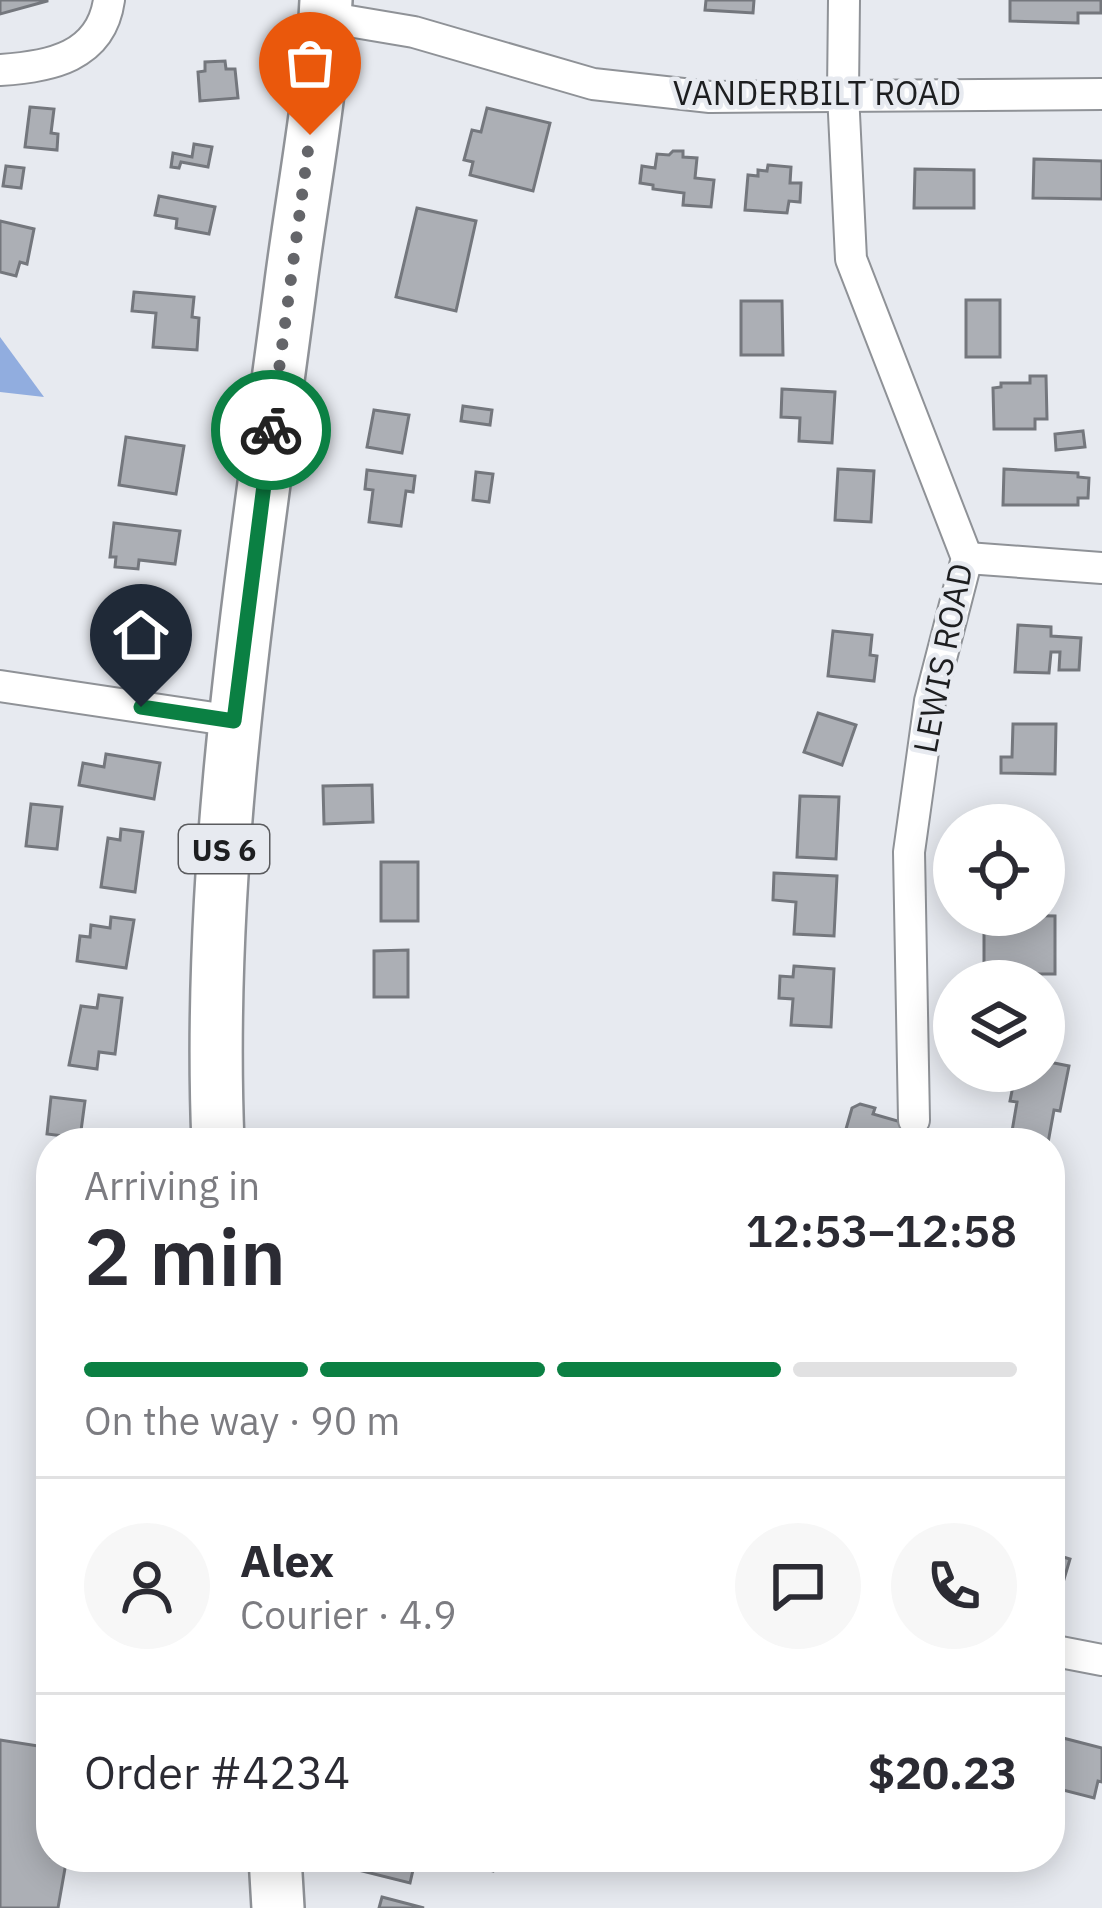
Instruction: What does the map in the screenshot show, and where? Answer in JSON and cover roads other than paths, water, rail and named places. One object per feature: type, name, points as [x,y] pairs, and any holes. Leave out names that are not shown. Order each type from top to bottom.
[{"type":"highway","name":"US 6","points":[[217,1128],[218,913],[234,721],[326,9]]},
{"type":"highway","points":[[275,1872],[278,1908]]},
{"type":"street","points":[[0,70],[34,68],[76,54],[100,33],[110,0]]},
{"type":"street","name":"LEWIS ROAD","points":[[844,0],[851,259],[967,559],[930,701],[910,852],[914,1120]]},
{"type":"street","name":"VANDERBILT ROAD","points":[[326,9],[593,84],[710,97],[1102,94]]},
{"type":"street","points":[[967,559],[1102,568]]},
{"type":"street","points":[[0,686],[234,721]]},
{"type":"street","points":[[1065,1653],[1102,1660]]}]
